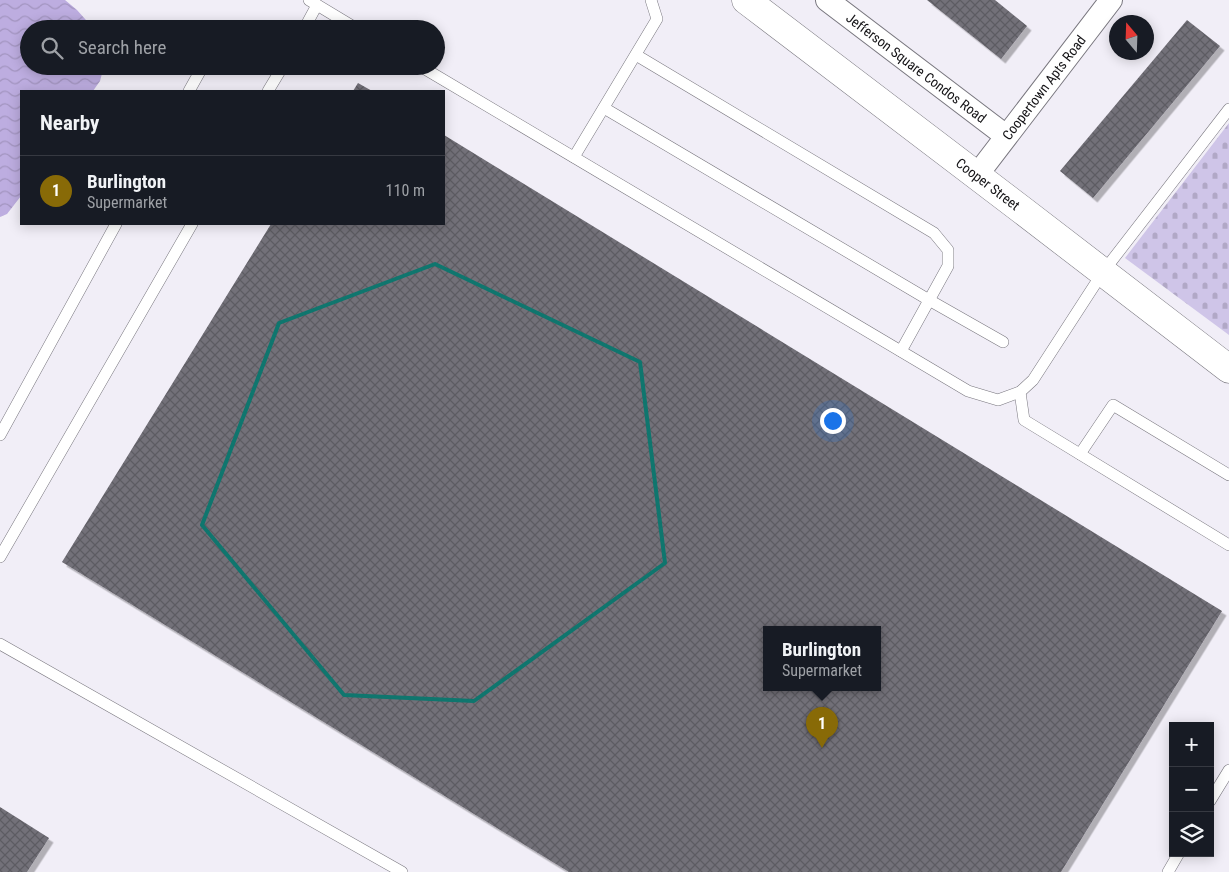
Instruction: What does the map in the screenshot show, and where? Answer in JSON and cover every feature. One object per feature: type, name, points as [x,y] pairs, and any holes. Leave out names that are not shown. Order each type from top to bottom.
[{"type":"street","name":"Cooper Street","points":[[746,0],[1229,369]]},
{"type":"street","name":"Jefferson Square Condos Road","points":[[827,0],[1006,136]]},
{"type":"street","name":"Coopertown Apts Road","points":[[977,175],[1111,0]]},
{"type":"lane","points":[[574,157],[657,19],[651,0]]},
{"type":"lane","points":[[307,20],[313,2],[342,20]]},
{"type":"lane","points":[[636,55],[934,233],[948,250],[948,266],[901,351]]},
{"type":"lane","points":[[190,90],[198,75]]},
{"type":"lane","points":[[268,90],[276,75]]},
{"type":"lane","points":[[435,75],[968,391],[998,400],[1020,392],[1033,380],[1103,272],[1229,108]]},
{"type":"lane","points":[[604,108],[928,300],[1003,342]]},
{"type":"lane","points":[[0,435],[115,225]]},
{"type":"lane","points":[[0,557],[191,225]]},
{"type":"lane","points":[[1020,392],[1024,420],[1229,545]]},
{"type":"lane","points":[[1080,454],[1113,405],[1229,475]]},
{"type":"lane","points":[[0,644],[402,872]]},
{"type":"lane","points":[[1214,794],[1229,770]]},
{"type":"lane","points":[[1168,872],[1177,857]]},
{"type":"highlighted area","points":[[435,264],[640,362],[665,563],[474,701],[344,695],[202,525],[279,323]]},
{"type":"green space","points":[[1229,123],[1229,335],[1125,258]]},
{"type":"water","points":[[0,0],[65,0],[86,20],[20,20],[20,75],[102,75],[100,81],[94,90],[20,90],[20,197],[7,214],[0,217]]},
{"type":"building","points":[[927,0],[995,0],[1027,26],[1001,59]]},
{"type":"building","points":[[1187,20],[1220,46],[1093,198],[1060,171]]},
{"type":"building","points":[[358,83],[370,90],[354,90]]},
{"type":"building","points":[[445,136],[1222,611],[1061,872],[569,872],[62,562],[270,225],[445,225]]},
{"type":"building","points":[[0,807],[49,838],[27,872],[0,872]]},
{"type":"place","name":"Burlington","points":[[822,748]]}]
